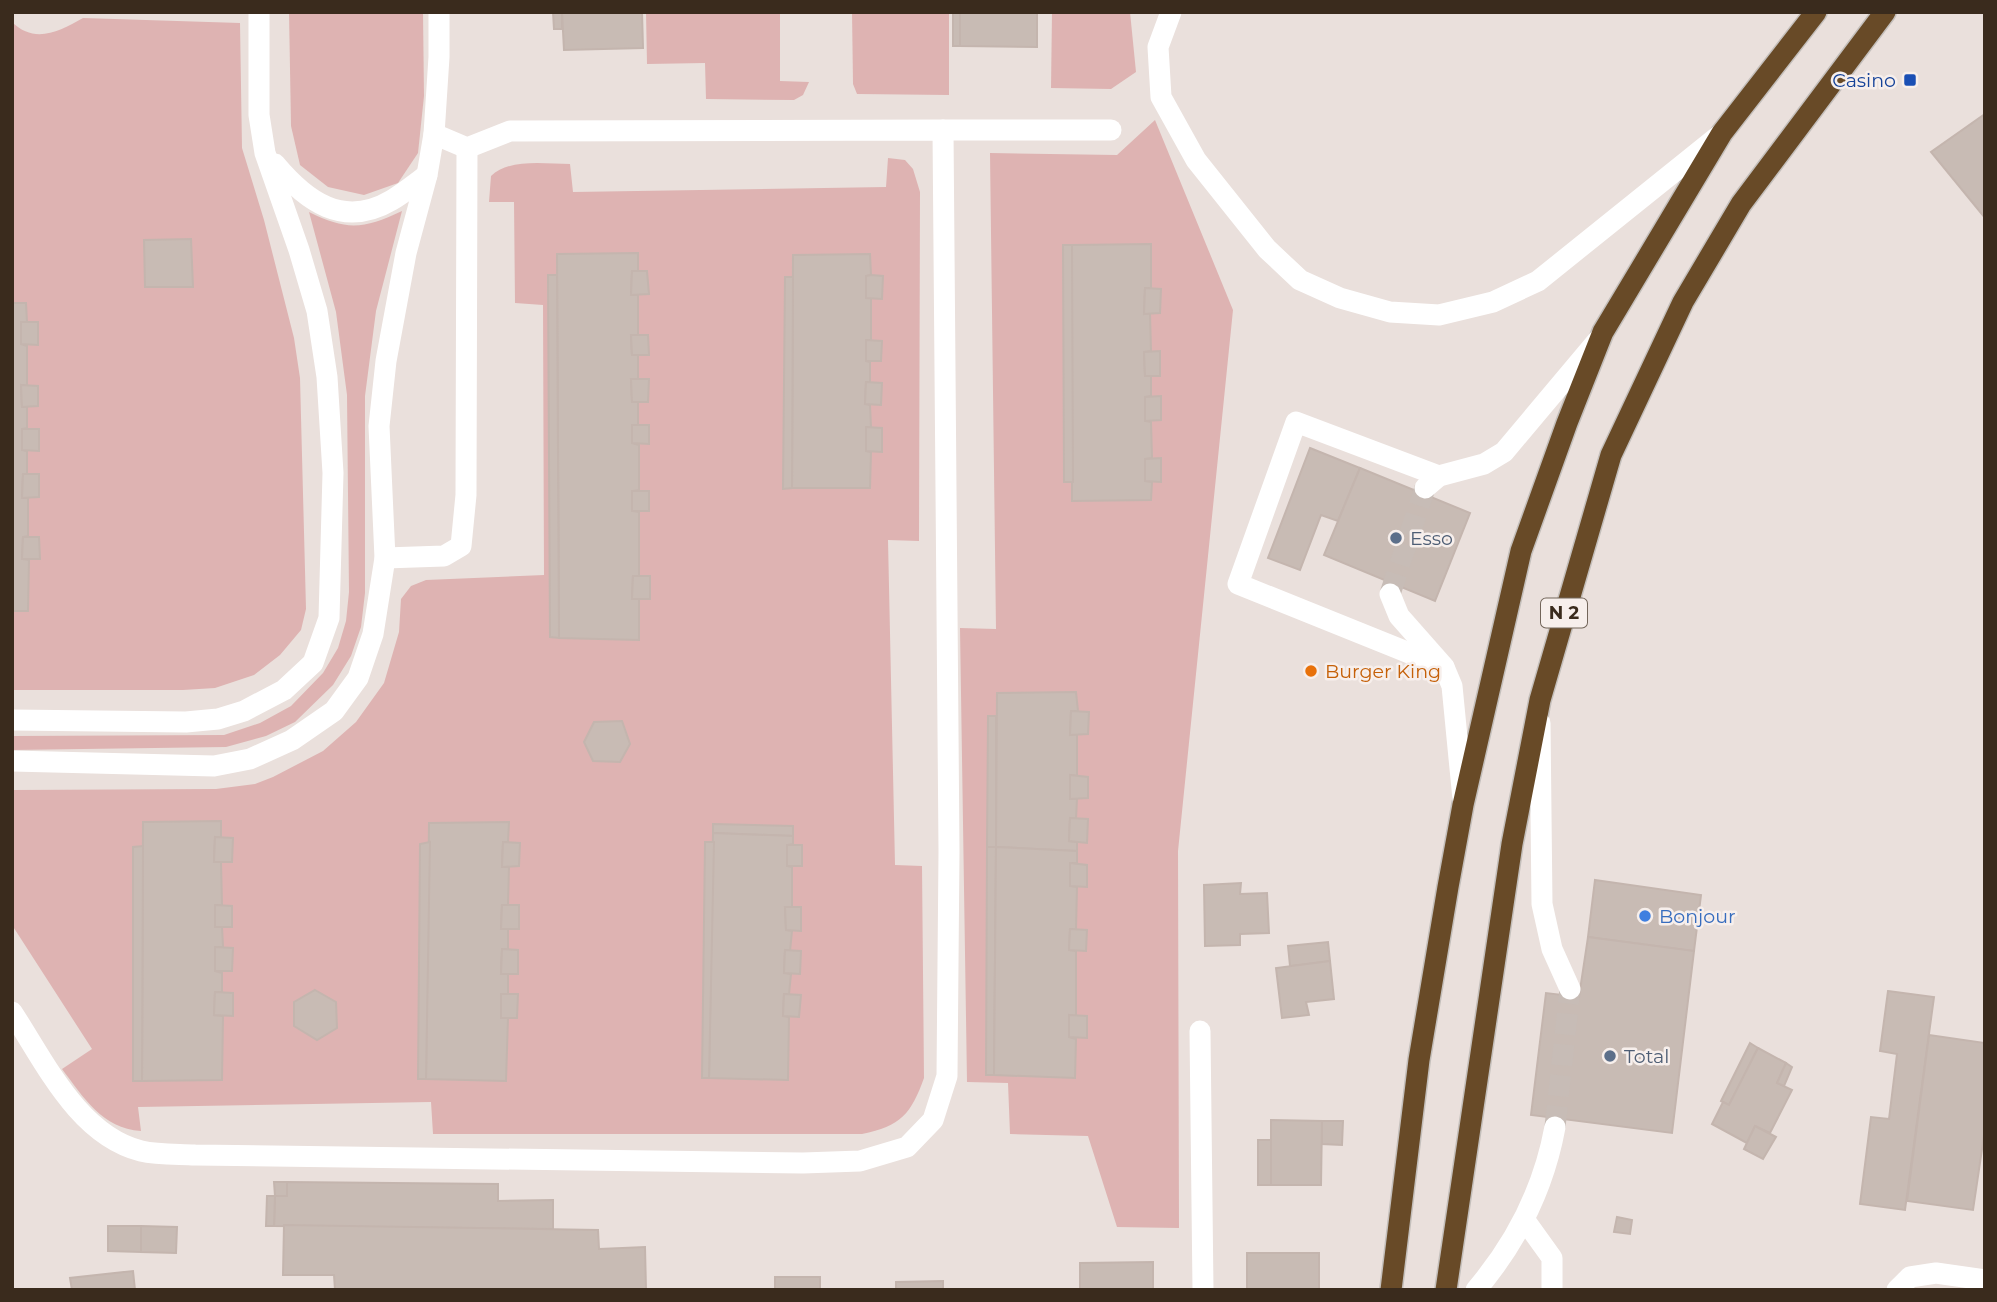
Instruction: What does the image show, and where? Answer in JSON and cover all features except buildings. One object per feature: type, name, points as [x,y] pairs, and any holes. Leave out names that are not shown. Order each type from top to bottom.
[{"type":"highway","points":[[1391,1290],[1419,1060],[1463,804],[1521,551],[1603,332],[1722,133],[1816,12]]},
{"type":"highway","name":"N 2","points":[[1446,1290],[1512,844],[1540,700],[1611,456],[1683,302],[1741,204],[1885,12]]},
{"type":"street","points":[[12,720],[186,722],[218,719],[244,711],[284,690],[313,663],[329,618],[333,473],[327,377],[317,311],[265,153],[259,115],[258,12]]},
{"type":"street","points":[[12,761],[214,766],[250,760],[292,740],[334,711],[358,678],[373,634],[385,558],[380,413],[386,361],[406,253],[435,134],[439,12]]},
{"type":"street","points":[[1171,12],[1158,47],[1161,97],[1196,160],[1267,249],[1300,279],[1340,298],[1390,312],[1439,315],[1493,302],[1538,281],[1722,133]]},
{"type":"street","points":[[12,1012],[75,1108],[101,1133],[141,1151],[195,1155],[803,1163],[860,1161],[907,1147],[933,1120],[947,1076],[949,837],[943,130]]},
{"type":"street","points":[[435,134],[467,148],[510,131],[1111,130]]},
{"type":"street","points":[[385,558],[444,556],[461,546],[466,495],[467,148]]},
{"type":"street","points":[[265,153],[295,188],[318,204],[344,212],[371,210],[391,201],[427,175]]},
{"type":"street","points":[[1444,667],[1238,583],[1296,422],[1432,482],[1484,464],[1504,452],[1603,332]]},
{"type":"street","points":[[1390,594],[1399,616],[1444,667],[1452,686],[1463,804]]},
{"type":"street","points":[[1540,700],[1542,904],[1552,949],[1570,989]]},
{"type":"street","points":[[1199,1031],[1203,1290]]},
{"type":"street","points":[[1485,1287],[1535,1198],[1555,1126]]},
{"type":"street","points":[[1524,1219],[1552,1258],[1552,1290]]},
{"type":"street","points":[[1897,1290],[1910,1277],[1936,1273],[1985,1280]]},
{"type":"shaded area","points":[[289,12],[423,12],[424,96],[418,153],[398,183],[364,195],[328,187],[300,165],[291,126]]},
{"type":"shaded area","points":[[646,12],[780,12],[780,81],[809,82],[803,95],[794,100],[706,99],[705,63],[647,64]]},
{"type":"shaded area","points":[[852,12],[949,12],[949,95],[857,94],[853,84]]},
{"type":"shaded area","points":[[1052,12],[1130,12],[1136,72],[1111,89],[1051,88]]},
{"type":"shaded area","points":[[83,18],[240,23],[242,148],[264,220],[294,338],[300,378],[306,609],[301,630],[280,655],[254,675],[215,688],[12,690],[12,22],[29,33],[47,34]]},
{"type":"shaded area","points":[[1155,120],[1233,310],[1178,851],[1179,1228],[1117,1227],[1088,1136],[1010,1134],[1008,1083],[967,1082],[960,628],[996,629],[990,153],[1117,155]]},
{"type":"shaded area","points":[[888,158],[905,160],[913,169],[920,192],[919,541],[888,540],[895,865],[922,866],[924,1078],[909,1109],[886,1127],[862,1134],[433,1134],[431,1102],[138,1107],[141,1131],[115,1124],[95,1110],[62,1069],[92,1049],[12,925],[12,790],[216,789],[255,784],[273,777],[323,751],[356,722],[384,683],[399,632],[401,599],[411,586],[426,580],[544,575],[543,305],[515,303],[514,202],[489,202],[491,176],[499,170],[518,164],[550,163],[570,164],[573,192],[886,187]]},
{"type":"shaded area","points":[[402,211],[376,311],[365,396],[365,593],[361,627],[351,656],[333,685],[295,722],[266,736],[226,747],[12,750],[12,736],[224,735],[260,723],[291,706],[323,673],[338,648],[346,621],[349,592],[347,395],[336,312],[309,212],[334,222],[356,225],[377,221]]},
{"type":"tunnel","points":[[1390,594],[1425,488]]},
{"type":"tunnel","points":[[1555,1127],[1570,989]]},
{"type":"place","name":"Casino","points":[[1910,80]]},
{"type":"place","name":"Esso","points":[[1396,538]]},
{"type":"place","name":"Burger King","points":[[1311,671]]},
{"type":"place","name":"Bonjour","points":[[1645,916]]},
{"type":"place","name":"Total","points":[[1610,1056]]}]
